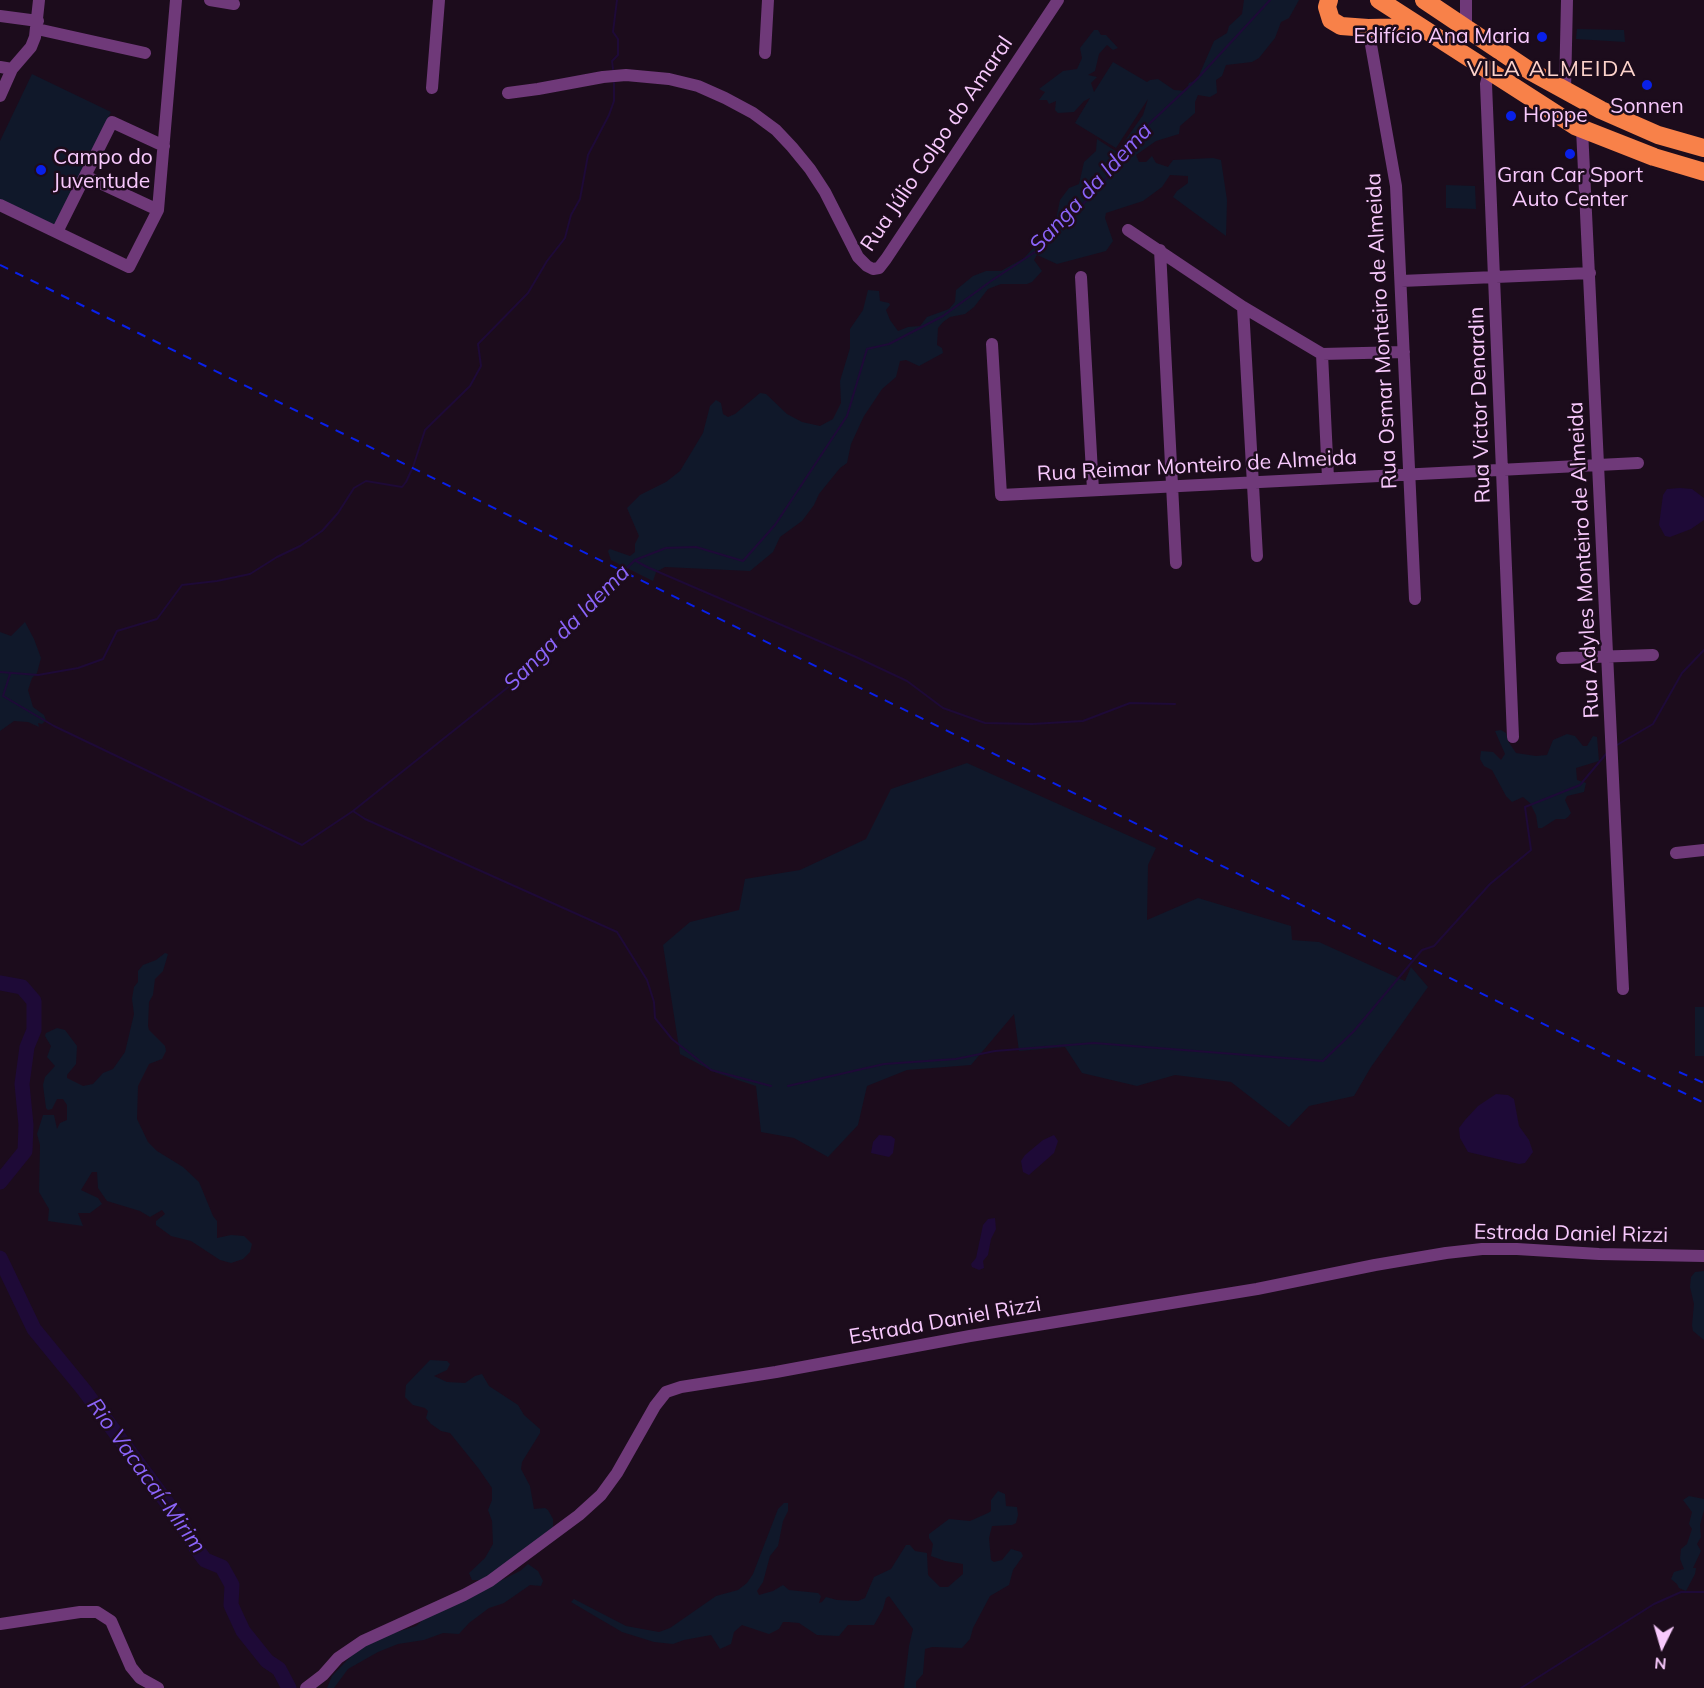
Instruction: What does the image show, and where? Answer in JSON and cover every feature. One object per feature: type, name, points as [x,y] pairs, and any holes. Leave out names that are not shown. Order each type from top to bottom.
[{"type":"highway","points":[[1329,0],[1327,7],[1331,20],[1341,26],[1420,27]]},
{"type":"highway","points":[[1379,0],[1533,101],[1582,129],[1643,154],[1704,172]]},
{"type":"highway","points":[[1396,0],[1469,45],[1520,71],[1530,71]]},
{"type":"highway","points":[[1424,0],[1530,71],[1565,90],[1639,128],[1704,148]]},
{"type":"street","points":[[0,96],[6,68],[31,47],[37,25],[39,0]]},
{"type":"street","points":[[0,206],[129,267],[158,210],[176,0]]},
{"type":"street","points":[[210,0],[234,4]]},
{"type":"street","points":[[432,88],[439,0]]},
{"type":"street","points":[[765,53],[768,0]]},
{"type":"street","name":"Rua Júlio Colpo do Amaral","points":[[508,93],[620,75],[669,79],[698,86],[753,113],[776,130],[810,170],[840,220],[858,257],[867,266],[873,269],[879,268],[1058,0]]},
{"type":"street","points":[[1466,0],[1466,28]]},
{"type":"street","points":[[1565,90],[1567,0]]},
{"type":"street","points":[[0,16],[145,53]]},
{"type":"street","name":"Rua Osmar Monteiro de Almeida","points":[[1368,28],[1396,186],[1415,599]]},
{"type":"street","name":"Rua Victor Denardin","points":[[1489,72],[1486,84],[1513,737]]},
{"type":"street","points":[[57,232],[112,122],[164,146]]},
{"type":"street","name":"Rua Adyles Monteiro de Almeida","points":[[1582,129],[1623,989]]},
{"type":"street","points":[[85,176],[158,210]]},
{"type":"street","points":[[1128,230],[1243,307],[1322,354],[1404,352]]},
{"type":"street","points":[[1160,250],[1176,562]]},
{"type":"street","points":[[1401,281],[1590,273]]},
{"type":"street","points":[[1081,277],[1093,490]]},
{"type":"street","points":[[1243,307],[1257,556]]},
{"type":"street","name":"Rua Reimar Monteiro de Almeida","points":[[992,344],[1001,495],[1638,463]]},
{"type":"street","points":[[1322,354],[1328,478]]},
{"type":"street","points":[[1562,658],[1653,655]]},
{"type":"street","points":[[1676,853],[1704,850]]},
{"type":"street","name":"Estrada Daniel Rizzi","points":[[306,1688],[323,1675],[338,1658],[363,1641],[490,1581],[579,1515],[601,1495],[617,1473],[655,1406],[666,1392],[681,1387],[1257,1289],[1446,1253],[1482,1249],[1517,1249],[1599,1254],[1704,1256]]},
{"type":"street","points":[[0,1624],[80,1612],[97,1612],[111,1621],[131,1667],[140,1678],[158,1688]]},
{"type":"shaded area","points":[[1244,0],[1299,0],[1289,18],[1281,22],[1275,38],[1259,58],[1252,62],[1226,65],[1222,76],[1216,80],[1217,93],[1210,97],[1198,95],[1195,102],[1195,113],[1180,126],[1179,134],[1156,141],[1136,155],[1139,162],[1146,162],[1152,156],[1156,163],[1168,167],[1173,160],[1213,158],[1221,160],[1227,200],[1226,236],[1173,197],[1188,183],[1188,176],[1170,175],[1162,187],[1143,201],[1106,213],[1105,218],[1113,241],[1106,251],[1057,264],[1037,255],[1034,260],[1042,271],[1032,282],[1001,284],[988,289],[974,307],[965,314],[950,317],[943,322],[938,328],[937,345],[942,348],[943,353],[919,366],[906,360],[900,361],[896,377],[882,389],[864,416],[851,444],[847,463],[840,468],[819,494],[802,521],[780,537],[773,552],[750,571],[665,567],[656,572],[653,581],[611,560],[608,551],[610,549],[630,556],[635,552],[635,544],[639,536],[627,508],[640,495],[666,482],[680,471],[703,433],[710,406],[716,400],[721,403],[723,414],[728,417],[760,393],[766,394],[787,414],[802,422],[820,426],[833,419],[841,403],[840,381],[850,348],[850,329],[863,310],[868,290],[879,291],[880,301],[889,303],[886,310],[898,331],[920,326],[927,317],[949,309],[955,302],[956,290],[973,276],[986,271],[1001,271],[1024,258],[1044,240],[1047,228],[1056,220],[1060,200],[1069,188],[1079,184],[1084,162],[1096,151],[1097,139],[1117,152],[1143,115],[1148,99],[1116,148],[1075,123],[1090,98],[1074,112],[1058,113],[1055,110],[1056,101],[1049,104],[1047,100],[1039,100],[1045,92],[1039,89],[1063,71],[1077,69],[1082,58],[1080,48],[1094,30],[1098,30],[1101,35],[1106,35],[1118,48],[1113,50],[1107,45],[1099,54],[1095,71],[1088,75],[1097,77],[1091,83],[1094,92],[1113,62],[1147,82],[1158,79],[1174,90],[1186,91],[1189,83],[1197,80],[1214,41],[1227,33],[1229,26],[1242,14]]},
{"type":"shaded area","points":[[1577,29],[1624,30],[1625,42],[1576,39]]},
{"type":"shaded area","name":"Campo do Juventude","points":[[32,74],[111,112],[55,226],[0,200],[0,141]]},
{"type":"shaded area","points":[[1446,185],[1475,186],[1476,209],[1446,208]]},
{"type":"shaded area","points":[[1667,489],[1692,489],[1704,498],[1704,520],[1691,529],[1670,537],[1665,536],[1659,525],[1663,495]]},
{"type":"shaded area","points":[[25,622],[41,658],[37,673],[32,678],[28,690],[33,707],[44,715],[46,720],[42,724],[38,723],[39,727],[28,722],[14,721],[0,731],[0,632],[11,636]]},
{"type":"shaded area","points":[[1501,730],[1506,733],[1516,753],[1536,756],[1547,755],[1553,740],[1567,734],[1575,736],[1583,746],[1587,746],[1593,736],[1597,737],[1599,761],[1576,768],[1577,780],[1586,783],[1584,792],[1567,796],[1565,800],[1571,813],[1568,817],[1556,819],[1538,828],[1536,815],[1530,803],[1523,797],[1512,802],[1506,796],[1492,770],[1484,766],[1480,759],[1481,751],[1493,752],[1501,760],[1505,754],[1495,731]]},
{"type":"shaded area","points":[[967,763],[1156,848],[1148,865],[1147,920],[1198,898],[1291,926],[1292,940],[1319,942],[1405,981],[1411,967],[1428,987],[1371,1067],[1354,1096],[1309,1106],[1289,1127],[1231,1082],[1175,1075],[1137,1086],[1082,1073],[1065,1047],[1019,1051],[1014,1014],[971,1065],[907,1070],[867,1086],[858,1125],[828,1157],[794,1138],[761,1132],[756,1086],[714,1072],[680,1054],[663,945],[690,922],[739,910],[745,879],[800,870],[866,839],[891,789]]},
{"type":"shaded area","points":[[165,953],[168,954],[163,971],[155,979],[153,995],[149,1002],[148,1026],[149,1030],[165,1046],[166,1051],[162,1059],[149,1064],[138,1086],[137,1119],[148,1142],[157,1151],[183,1167],[199,1182],[217,1221],[217,1238],[231,1235],[244,1236],[252,1244],[250,1252],[243,1259],[231,1263],[220,1260],[191,1241],[171,1236],[156,1225],[156,1221],[165,1214],[162,1210],[150,1217],[140,1211],[107,1201],[98,1188],[97,1172],[92,1172],[81,1190],[98,1198],[102,1204],[90,1213],[78,1213],[83,1226],[48,1221],[49,1209],[39,1192],[40,1145],[37,1134],[43,1115],[54,1115],[57,1129],[60,1123],[67,1120],[67,1105],[63,1099],[57,1099],[52,1109],[46,1108],[43,1085],[45,1077],[55,1066],[47,1057],[51,1046],[45,1036],[46,1033],[57,1028],[65,1030],[77,1046],[76,1064],[67,1078],[83,1086],[93,1084],[103,1073],[113,1069],[125,1052],[134,1014],[132,999],[134,987],[138,982],[138,971],[143,965],[156,960]]},
{"type":"shaded area","points":[[1695,1007],[1704,1007],[1704,1056],[1695,1056]]},
{"type":"shaded area","points":[[1496,1094],[1508,1095],[1514,1099],[1519,1126],[1529,1140],[1533,1152],[1525,1163],[1519,1164],[1468,1152],[1460,1138],[1459,1128],[1465,1120],[1478,1106]]},
{"type":"shaded area","points":[[879,1135],[891,1136],[895,1139],[893,1153],[889,1157],[871,1153],[873,1142]]},
{"type":"shaded area","points":[[1054,1135],[1058,1141],[1054,1153],[1029,1175],[1023,1172],[1021,1161],[1025,1155],[1043,1140]]},
{"type":"shaded area","points":[[995,1218],[996,1229],[991,1239],[988,1255],[983,1261],[984,1268],[979,1270],[971,1264],[976,1258],[983,1225],[988,1219]]},
{"type":"shaded area","points":[[1704,1271],[1704,1340],[1693,1331],[1694,1304],[1690,1287],[1691,1277],[1695,1272]]},
{"type":"shaded area","points":[[430,1360],[447,1361],[450,1364],[447,1370],[434,1376],[447,1382],[465,1383],[482,1374],[489,1386],[518,1405],[524,1415],[540,1429],[540,1433],[522,1462],[521,1469],[530,1486],[534,1509],[548,1510],[553,1519],[553,1527],[493,1575],[480,1580],[472,1580],[469,1573],[485,1558],[493,1544],[492,1521],[488,1510],[492,1500],[492,1488],[450,1433],[441,1431],[431,1424],[426,1418],[428,1411],[413,1405],[405,1397],[406,1385]]},
{"type":"shaded area","points":[[998,1491],[1005,1494],[1006,1506],[1017,1507],[1018,1515],[1016,1523],[1012,1525],[992,1526],[989,1538],[991,1560],[994,1562],[1002,1560],[1011,1549],[1021,1552],[1023,1556],[1013,1570],[1009,1585],[990,1596],[973,1628],[970,1639],[962,1648],[932,1647],[925,1649],[923,1674],[916,1682],[916,1688],[904,1688],[913,1629],[889,1596],[874,1625],[848,1625],[839,1636],[817,1635],[799,1623],[783,1622],[779,1629],[769,1634],[742,1625],[734,1632],[731,1644],[720,1649],[711,1635],[673,1644],[654,1642],[622,1632],[571,1602],[574,1599],[626,1626],[659,1632],[670,1628],[716,1596],[738,1590],[747,1583],[753,1574],[778,1509],[784,1503],[788,1503],[788,1511],[783,1521],[778,1546],[770,1556],[763,1582],[757,1591],[759,1595],[783,1585],[789,1590],[818,1593],[821,1596],[819,1603],[826,1597],[858,1601],[865,1598],[874,1577],[891,1569],[906,1545],[910,1545],[915,1551],[927,1553],[928,1575],[940,1587],[948,1587],[963,1574],[963,1564],[931,1556],[933,1544],[929,1534],[949,1519],[970,1521],[988,1513],[991,1511],[991,1500]]},
{"type":"shaded area","points":[[1689,1496],[1704,1499],[1704,1510],[1700,1525],[1701,1537],[1697,1544],[1701,1551],[1693,1568],[1696,1568],[1695,1574],[1686,1591],[1679,1588],[1671,1579],[1674,1572],[1684,1569],[1680,1559],[1681,1549],[1687,1544],[1692,1529],[1689,1524],[1692,1512],[1683,1500]]},
{"type":"shaded area","points":[[528,1564],[538,1571],[543,1581],[541,1586],[530,1585],[504,1603],[489,1608],[459,1634],[443,1633],[424,1640],[398,1644],[378,1652],[348,1669],[334,1688],[327,1688],[332,1676],[353,1654],[367,1644],[416,1626],[434,1610],[464,1599],[520,1571]]},
{"type":"waterway","points":[[613,69],[612,61],[618,55],[618,39],[613,32],[617,0]]},
{"type":"waterway","name":"Sanga da Idema","points":[[10,674],[3,696],[54,726],[302,845],[353,811],[507,688],[635,560],[666,548],[696,547],[743,561],[775,525],[847,416],[867,349],[889,344],[943,316],[1041,248],[1102,184],[1150,123],[1197,79],[1270,0]]},
{"type":"waterway","points":[[0,672],[38,675],[78,668],[103,659],[117,631],[157,619],[182,585],[250,574],[300,546],[322,531],[338,513],[354,488],[366,481],[402,487],[413,467],[425,430],[470,386],[481,366],[478,344],[528,293],[547,261],[565,238],[571,215],[580,199],[588,155],[614,101],[614,83]]},
{"type":"waterway","points":[[636,561],[856,657],[907,681],[943,708],[985,723],[1032,724],[1083,721],[1130,703],[1175,704]]},
{"type":"waterway","points":[[1617,745],[1653,724],[1682,673],[1704,650]]},
{"type":"waterway","points":[[788,1086],[884,1064],[956,1059],[995,1051],[1094,1043],[1323,1061],[1354,1031],[1422,950],[1434,946],[1490,884],[1531,850],[1525,807],[1580,785],[1606,754]]},
{"type":"waterway","points":[[353,811],[365,819],[617,932],[647,980],[654,1002],[655,1018],[672,1039],[711,1070],[771,1086]]},
{"type":"waterway","name":"Rio Vacacaí-Mirim","points":[[0,983],[22,987],[34,1001],[34,1030],[27,1047],[22,1084],[26,1125],[25,1151],[0,1182]]},
{"type":"waterway","name":"Rio Vacacaí-Mirim","points":[[0,1258],[34,1329],[84,1390],[179,1519],[205,1560],[222,1567],[232,1585],[231,1605],[243,1631],[267,1661],[279,1669],[289,1688]]},
{"type":"waterway","points":[[1521,1688],[1654,1604],[1681,1592],[1704,1592]]},
{"type":"railway","points":[[0,265],[1704,1103]]},
{"type":"railway","points":[[1679,1072],[1704,1083]]},
{"type":"place","name":"Edifício Ana Maria","points":[[1542,37]]},
{"type":"place","name":"Sonnen","points":[[1647,85]]},
{"type":"place","name":"Hoppe","points":[[1511,116]]},
{"type":"place","name":"Gran Car Sport Auto Center","points":[[1570,154]]},
{"type":"place","name":"Campo do Juventude","points":[[41,170]]},
{"type":"district","name":"VILA ALMEIDA","points":[[1552,69]]}]
